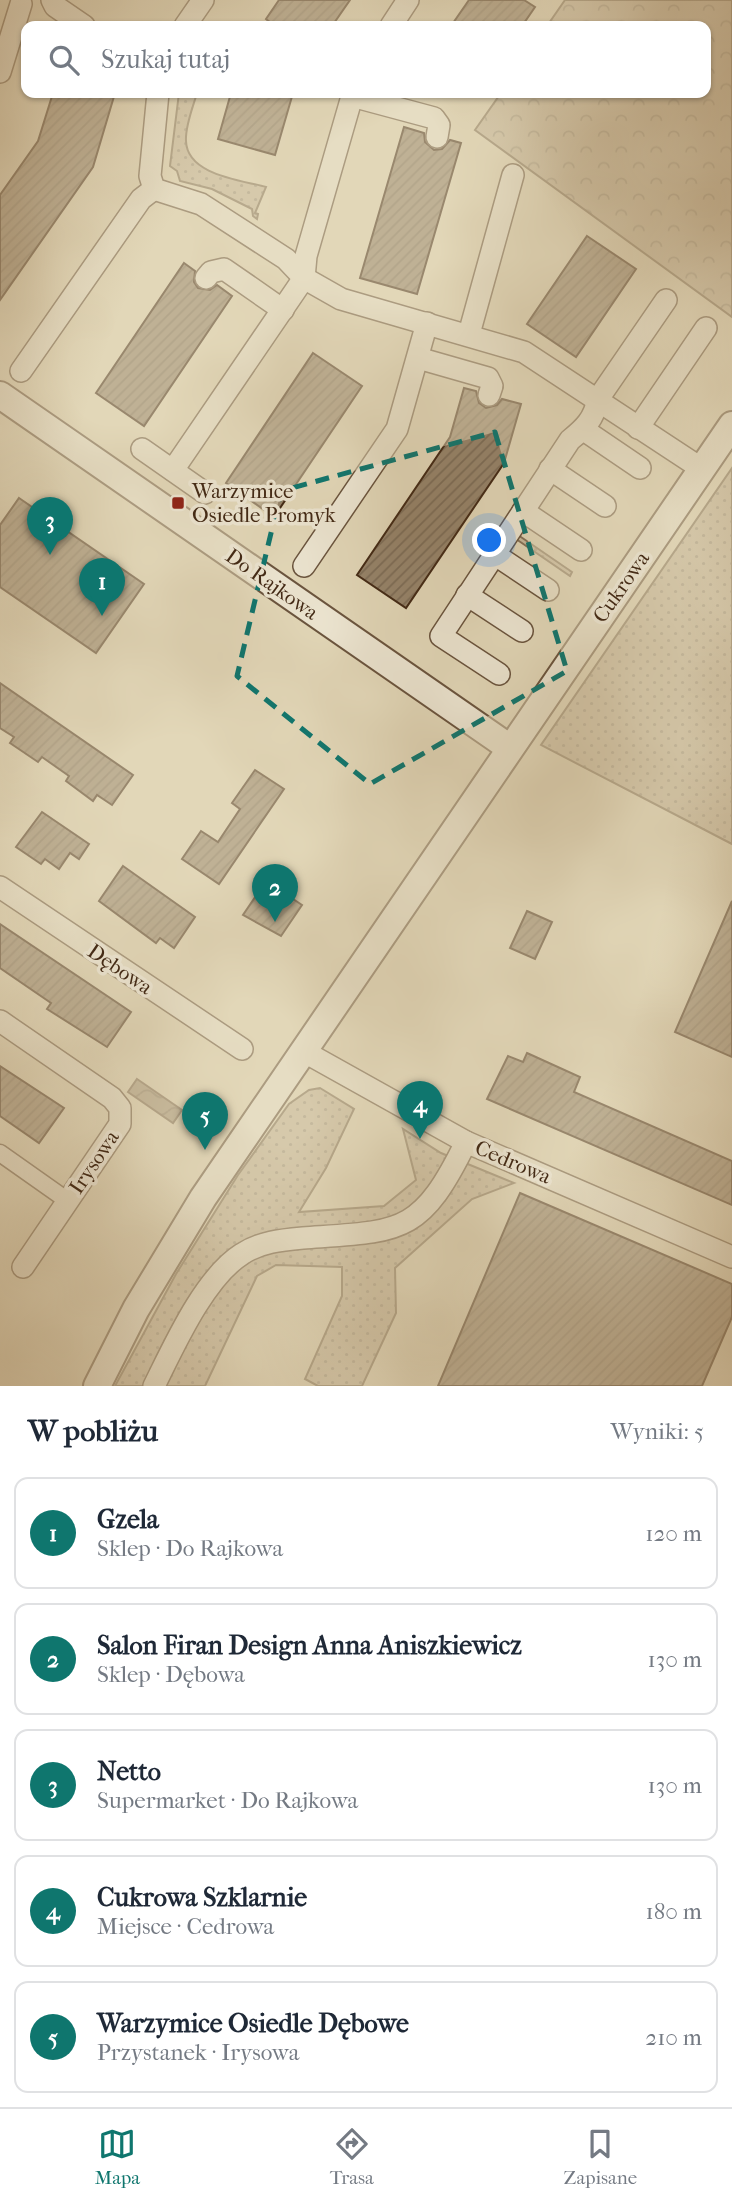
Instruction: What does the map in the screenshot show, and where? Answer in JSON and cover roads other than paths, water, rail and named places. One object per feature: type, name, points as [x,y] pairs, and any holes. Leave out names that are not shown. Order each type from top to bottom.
[{"type":"street","points":[[0,72],[18,44],[18,2],[50,0],[77,21]]},
{"type":"street","points":[[188,21],[203,0]]},
{"type":"street","points":[[394,21],[408,0]]},
{"type":"street","points":[[154,189],[150,176],[158,98]]},
{"type":"street","points":[[173,471],[304,278],[306,256],[352,98]]},
{"type":"street","points":[[366,98],[434,118],[439,125],[437,136]]},
{"type":"street","points":[[469,334],[513,175]]},
{"type":"street","points":[[154,189],[197,202],[286,259],[304,278],[341,299],[524,352],[702,469]]},
{"type":"street","points":[[21,371],[141,199],[154,189]]},
{"type":"street","points":[[206,278],[211,272],[224,269],[284,310]]},
{"type":"street","points":[[499,674],[441,636],[570,440],[584,430],[595,412],[598,399],[666,300]]},
{"type":"street","points":[[304,566],[397,429],[427,323]]},
{"type":"street","points":[[638,428],[706,328]]},
{"type":"street","points":[[418,358],[488,378],[492,386],[489,395]]},
{"type":"street","name":"Do Rajkowa","points":[[0,395],[510,748]]},
{"type":"street","name":"Cukrowa","points":[[97,1386],[120,1338],[183,1229],[732,425]]},
{"type":"street","points":[[584,430],[640,468]]},
{"type":"street","points":[[142,449],[205,493]]},
{"type":"street","points":[[550,469],[605,506]]},
{"type":"street","points":[[523,511],[581,550]]},
{"type":"street","points":[[494,554],[548,590]]},
{"type":"street","points":[[467,595],[522,631]]},
{"type":"street","name":"Dębowa","points":[[0,887],[242,1049]]},
{"type":"street","name":"Irysowa","points":[[0,1021],[112,1098],[120,1108],[120,1124],[23,1267]]},
{"type":"street","name":"Cedrowa","points":[[303,1051],[466,1142],[732,1257]]},
{"type":"street","points":[[154,1386],[212,1282],[240,1255],[274,1241],[384,1231],[408,1222],[440,1191],[466,1142]]},
{"type":"street","points":[[0,1153],[68,1201]]},
{"type":"water","points":[[137,1079],[182,1110],[173,1123],[128,1092]]},
{"type":"place","name":"Warzymice Osiedle Promyk","points":[[178,503]]},
{"type":"place","name":"Netto","points":[[50,555]]},
{"type":"place","name":"Gzela","points":[[102,616]]},
{"type":"place","name":"Salon Firan Design Anna Aniszkiewicz","points":[[275,922]]},
{"type":"place","name":"Cukrowa Szklarnie","points":[[420,1139]]},
{"type":"place","name":"Warzymice Osiedle Dębowe","points":[[205,1150]]}]
